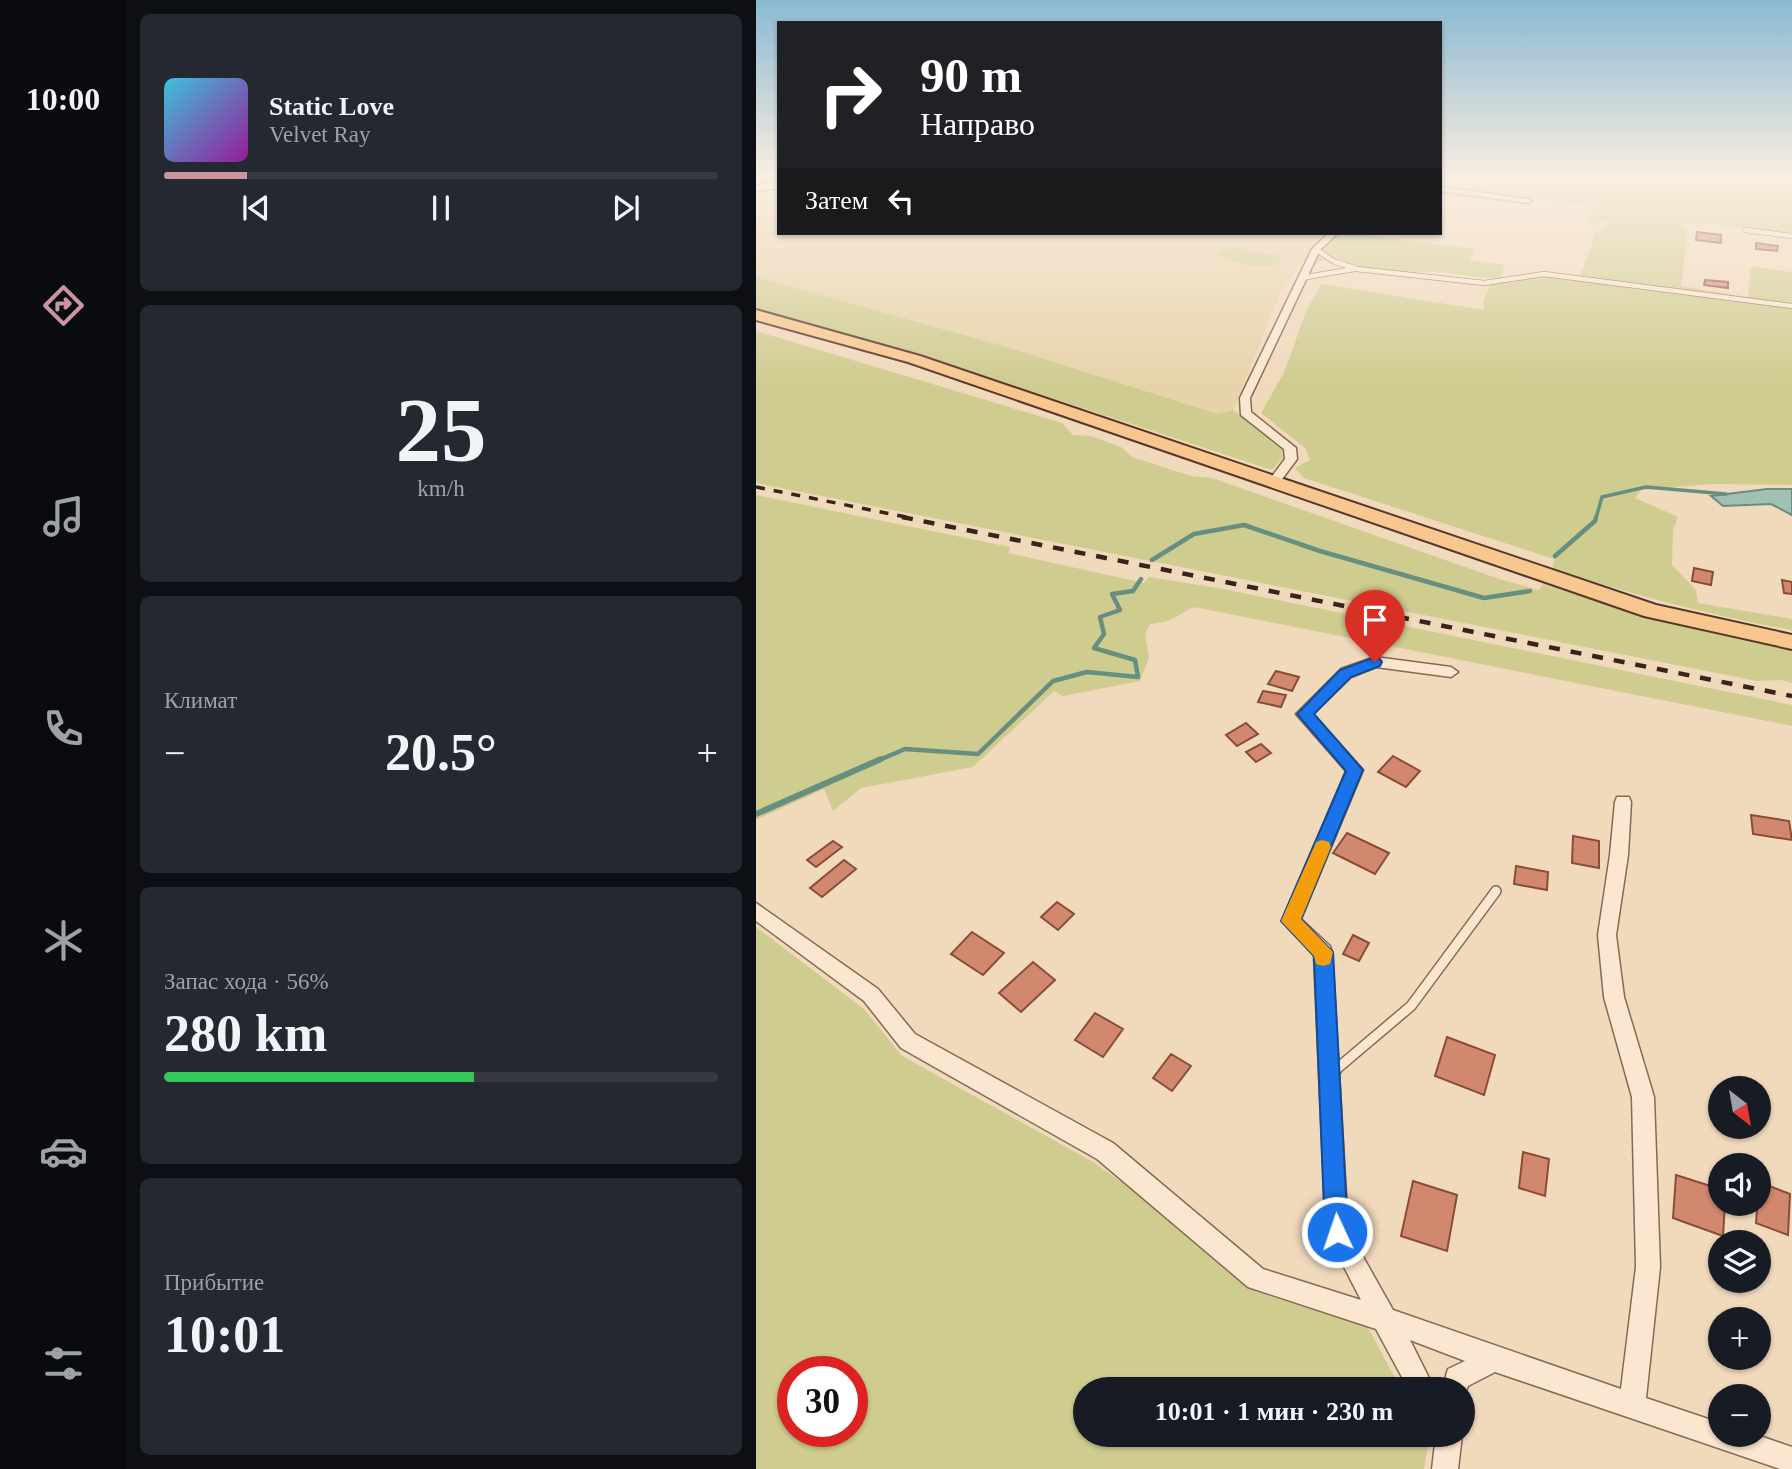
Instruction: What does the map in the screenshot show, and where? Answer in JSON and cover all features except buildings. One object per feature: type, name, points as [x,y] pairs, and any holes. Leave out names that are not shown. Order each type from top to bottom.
[{"type":"main road","points":[[756,315],[914,359],[1273,484],[1651,611],[1792,642]]},
{"type":"street","points":[[1273,484],[1291,458],[1290,449],[1245,413],[1245,398],[1316,249]]},
{"type":"street","points":[[1416,1377],[1337,1232],[1323,952],[1291,921],[1355,770],[1304,714],[1346,673],[1375,662],[1451,672]]},
{"type":"street","points":[[1623,802],[1619,855],[1607,934],[1614,997],[1643,1097],[1648,1267],[1632,1406]]},
{"type":"street","points":[[756,911],[871,995],[908,1041],[1105,1151],[1256,1279],[1384,1319],[1792,1460]]},
{"type":"street","points":[[1459,1377],[1494,1359]]},
{"type":"street","points":[[1445,1469],[1448,1447]]},
{"type":"lane","points":[[1316,249],[1333,261],[1357,269],[1485,283],[1544,274],[1792,306]]},
{"type":"lane","points":[[1301,278],[1357,269]]},
{"type":"lane","points":[[1329,1076],[1411,1006],[1496,891]]},
{"type":"shaded area","points":[[756,248],[1313,248],[1281,291],[1233,410],[1219,414],[1000,345],[756,277]]},
{"type":"shaded area","points":[[1236,248],[1282,257],[1279,264],[1254,265],[1231,261],[1216,254]]},
{"type":"shaded area","points":[[1322,248],[1464,248],[1475,249],[1470,260],[1504,265],[1500,277],[1476,277],[1436,272],[1364,269],[1323,260],[1313,265]]},
{"type":"shaded area","points":[[1590,248],[1686,248],[1681,286],[1748,297],[1751,266],[1792,272],[1792,485],[1711,484],[1641,490],[1635,498],[1678,517],[1673,530],[1672,565],[1696,590],[1698,603],[1792,619],[1792,630],[1671,604],[1553,569],[1554,559],[1304,478],[1295,468],[1310,460],[1305,448],[1261,413],[1284,373],[1305,314],[1321,284],[1484,310],[1483,302],[1491,283],[1533,275],[1573,278],[1646,291],[1646,288],[1580,276]]},
{"type":"shaded area","points":[[756,277],[1000,345],[1218,414],[1233,410],[1282,448],[1283,457],[1272,470],[921,355],[756,308]]},
{"type":"shaded area","points":[[756,331],[1062,423],[1073,435],[1091,436],[1121,447],[1132,457],[1191,476],[1212,478],[1502,580],[1539,590],[1543,584],[1666,622],[1792,650],[1792,683],[1781,680],[1757,681],[756,483]]},
{"type":"shaded area","points":[[1767,489],[1792,489],[1792,515],[1771,504],[1723,506],[1711,496]]},
{"type":"shaded area","points":[[756,495],[1010,547],[1008,553],[1144,583],[1149,577],[1218,588],[1792,705],[1792,726],[1194,607],[1168,621],[1150,624],[1145,634],[1149,658],[1140,681],[1063,696],[1054,691],[973,767],[861,788],[833,811],[824,789],[756,820]]},
{"type":"shaded area","points":[[756,927],[864,1009],[902,1056],[1093,1162],[1154,1205],[1257,1292],[1367,1326],[1395,1377],[1073,1377],[1073,1447],[1428,1447],[1424,1469],[756,1469]]},
{"type":"waterway","points":[[1596,518],[1602,497],[1646,487],[1726,494]]},
{"type":"waterway","points":[[1555,556],[1595,521],[1596,517]]},
{"type":"waterway","points":[[1152,560],[1194,534],[1244,525],[1320,551],[1484,598],[1530,591]]},
{"type":"waterway","points":[[877,761],[905,749],[978,754],[1053,681],[1087,672],[1138,677],[1135,660],[1094,648],[1104,634],[1100,617],[1120,610],[1112,594],[1133,591],[1141,579]]},
{"type":"waterway","points":[[756,814],[881,759]]},
{"type":"railway","points":[[756,487],[911,518]]},
{"type":"railway","points":[[902,517],[1792,696]]},
{"type":"slow traffic","points":[[1322,847],[1291,921],[1323,952],[1323,958]]},
{"type":"route","points":[[1337,1232],[1323,952],[1291,921],[1355,770],[1304,714],[1346,673],[1375,662]]}]
